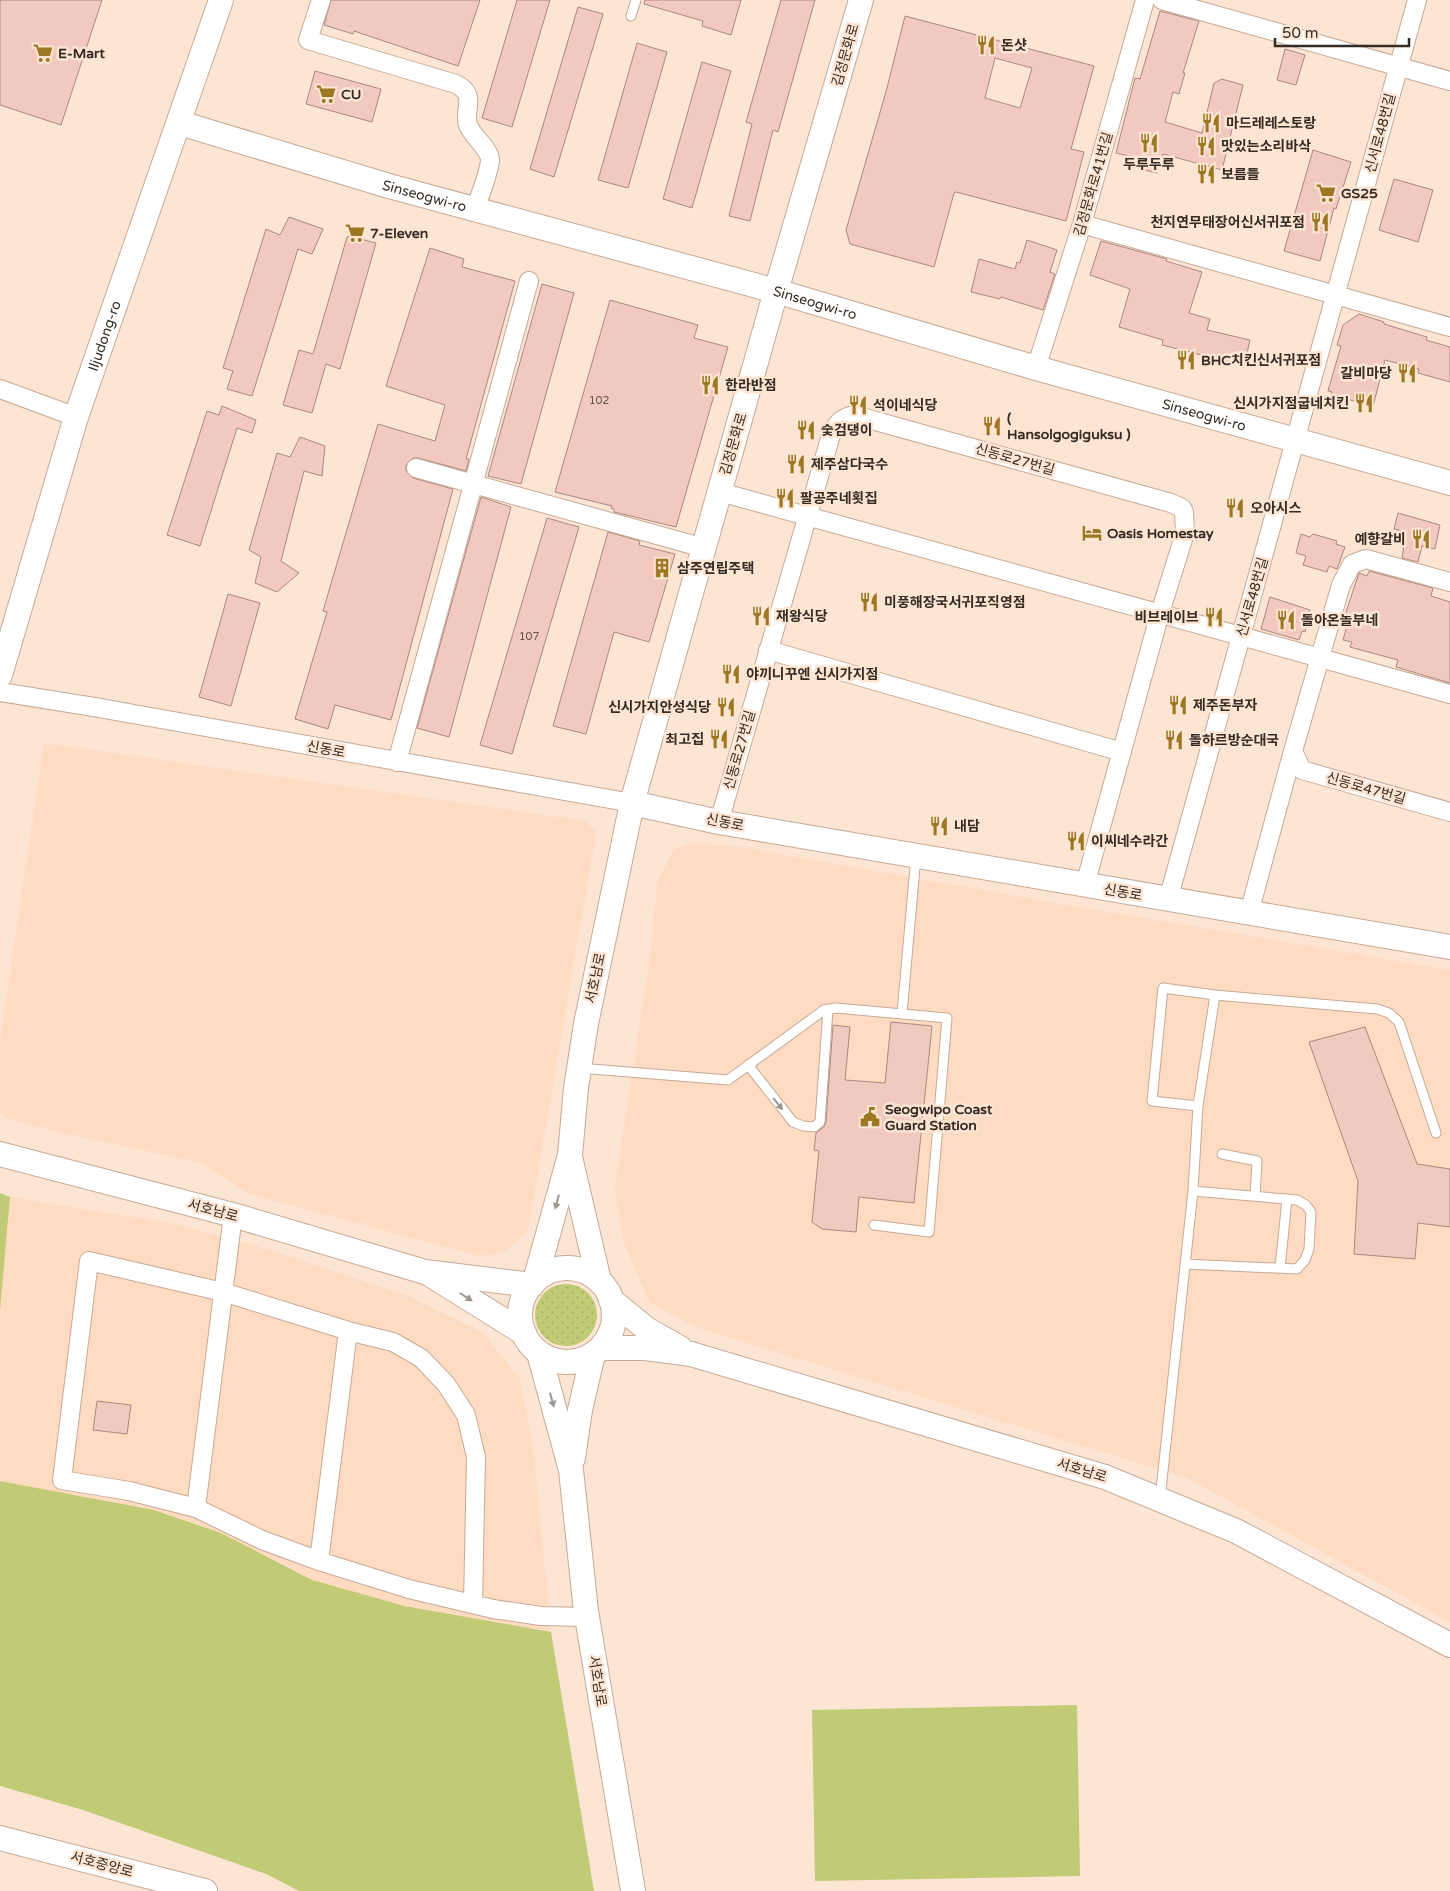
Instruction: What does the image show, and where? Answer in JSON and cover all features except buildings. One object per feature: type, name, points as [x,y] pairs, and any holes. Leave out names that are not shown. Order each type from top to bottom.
[{"type":"street","name":"Iljudong-ro","points":[[0,675],[76,417],[221,0]]},
{"type":"street","points":[[321,0],[308,40],[456,84],[467,92],[469,98],[468,126],[486,150],[490,159],[475,210]]},
{"type":"street","name":"김정문화로","points":[[632,803],[776,292],[861,0]]},
{"type":"street","name":"김정문화로41번길","points":[[1036,368],[1082,224],[1145,0]]},
{"type":"street","points":[[1162,0],[1450,81]]},
{"type":"street","name":"신서로48번길","points":[[1168,900],[1417,0]]},
{"type":"street","name":"Sinseogwi-ro","points":[[180,122],[389,186],[776,292],[1036,368],[1450,483]]},
{"type":"street","points":[[1082,224],[1450,327]]},
{"type":"street","points":[[397,762],[529,281]]},
{"type":"street","points":[[0,389],[76,417]]},
{"type":"street","name":"신동로27번길","points":[[719,822],[831,435],[837,423],[849,416],[862,416],[1171,503],[1182,508],[1185,517],[1185,532],[1160,614],[1085,885]]},
{"type":"street","points":[[416,468],[704,548]]},
{"type":"street","points":[[720,492],[1450,694]]},
{"type":"street","points":[[1249,913],[1340,585],[1352,564],[1366,559],[1450,582]]},
{"type":"street","points":[[768,650],[1122,752]]},
{"type":"street","name":"신동로","points":[[0,692],[632,803],[719,822],[1450,947]]},
{"type":"street","name":"신동로47번길","points":[[1293,751],[1302,770],[1450,812]]},
{"type":"street","name":"서호남로","points":[[570,1155],[579,1068],[586,1024],[632,803]]},
{"type":"street","points":[[0,1136],[5,1160]]},
{"type":"street","points":[[570,1155],[534,1283],[524,1298],[521,1308],[521,1323],[524,1333],[539,1353],[553,1360],[563,1362],[578,1361],[597,1351],[645,1348],[691,1354]]},
{"type":"street","points":[[570,1155],[605,1291],[614,1315],[609,1335],[597,1351],[580,1410],[571,1470]]},
{"type":"street","name":"서호남로","points":[[5,1160],[233,1215],[425,1272]]},
{"type":"street","points":[[196,1508],[233,1215]]},
{"type":"street","points":[[473,1604],[476,1457],[466,1415],[446,1384],[421,1358],[393,1342],[348,1331],[223,1292],[89,1261],[62,1480],[129,1490],[196,1508],[262,1540],[319,1561],[410,1589],[473,1604],[541,1616],[587,1617]]},
{"type":"street","points":[[425,1272],[534,1283],[548,1272],[558,1269],[568,1268],[583,1271],[648,1330],[691,1354]]},
{"type":"street","points":[[425,1272],[524,1333]]},
{"type":"street","points":[[319,1561],[348,1331]]},
{"type":"street","points":[[539,1353],[571,1470]]},
{"type":"street","name":"서호남로","points":[[691,1354],[1105,1476],[1236,1531],[1450,1645]]},
{"type":"street","name":"서호남로","points":[[571,1470],[587,1617],[633,1891]]},
{"type":"street","name":"서호중앙로","points":[[0,1838],[204,1891]]},
{"type":"lane","points":[[631,16],[636,0]]},
{"type":"lane","points":[[902,1012],[916,856]]},
{"type":"lane","points":[[1198,1106],[1152,1101],[1163,988],[1215,995],[1376,1009],[1389,1013],[1399,1022],[1436,1133]]},
{"type":"lane","points":[[1160,1500],[1193,1190],[1198,1106],[1215,995]]},
{"type":"lane","points":[[579,1068],[728,1080],[824,1010],[836,1008],[902,1012],[947,1018],[929,1232],[874,1225]]},
{"type":"lane","points":[[748,1066],[794,1122],[803,1126],[814,1127],[820,1122],[828,1009]]},
{"type":"lane","points":[[1222,1154],[1257,1161],[1255,1196]]},
{"type":"lane","points":[[1185,1264],[1296,1269],[1305,1260],[1309,1249],[1311,1212],[1306,1205],[1296,1200],[1193,1190]]},
{"type":"lane","points":[[1280,1268],[1287,1199]]},
{"type":"shaded area","points":[[44,743],[586,821],[595,831],[594,845],[528,1230],[507,1250],[483,1257],[249,1194],[199,1162],[57,1132],[6,1118],[0,1112],[0,1041]]},
{"type":"shaded area","points":[[693,843],[740,847],[1450,970],[1450,1622],[1187,1478],[695,1327],[650,1303],[623,1241],[615,1187],[651,950],[657,883],[673,850]]},
{"type":"shaded area","points":[[10,1197],[176,1224],[260,1247],[408,1296],[483,1333],[520,1379],[533,1447],[551,1632],[405,1606],[312,1580],[221,1533],[154,1510],[0,1481],[0,1311]]},
{"type":"green space","points":[[0,1193],[10,1197],[0,1311]]},
{"type":"green space","points":[[560,1284],[572,1284],[588,1293],[595,1303],[597,1315],[595,1327],[588,1337],[572,1346],[560,1346],[549,1341],[540,1332],[535,1321],[535,1309],[540,1298],[549,1289]]},
{"type":"green space","points":[[0,1481],[154,1510],[221,1533],[312,1580],[405,1606],[551,1632],[594,1891],[299,1891],[266,1874],[83,1810],[0,1786]]},
{"type":"green space","points":[[1077,1705],[1080,1876],[815,1881],[812,1710]]},
{"type":"place","name":"돈샷","points":[[986,45]]},
{"type":"place","name":"E-Mart","points":[[43,53]]},
{"type":"place","name":"CU","points":[[326,94]]},
{"type":"place","name":"마드레레스토랑","points":[[1211,123]]},
{"type":"place","name":"두루두루","points":[[1149,143]]},
{"type":"place","name":"맛있는소리바삭","points":[[1206,146]]},
{"type":"place","name":"보름들","points":[[1206,174]]},
{"type":"place","name":"GS25","points":[[1326,193]]},
{"type":"place","name":"천지연무태장어신서귀포점","points":[[1320,222]]},
{"type":"place","name":"7-Eleven","points":[[355,233]]},
{"type":"place","name":"BHC치킨신서귀포점","points":[[1186,360]]},
{"type":"place","name":"갈비마당","points":[[1407,373]]},
{"type":"place","name":"한라반점","points":[[710,385]]},
{"type":"place","name":"신시가지점굽네치킨","points":[[1364,403]]},
{"type":"place","name":"석이네식당","points":[[858,405]]},
{"type":"place","name":"( Hansolgogiguksu )","points":[[992,426]]},
{"type":"place","name":"숯검댕이","points":[[806,430]]},
{"type":"place","name":"제주삼다국수","points":[[796,464]]},
{"type":"place","name":"팔공주네횟집","points":[[785,498]]},
{"type":"place","name":"오아시스","points":[[1235,508]]},
{"type":"place","name":"Oasis Homestay","points":[[1092,533]]},
{"type":"place","name":"예향갈비","points":[[1421,539]]},
{"type":"place","name":"삼주연립주택","points":[[662,568]]},
{"type":"place","name":"미풍해장국서귀포직영점","points":[[869,602]]},
{"type":"place","name":"재왕식당","points":[[761,616]]},
{"type":"place","name":"비브레이브","points":[[1214,617]]},
{"type":"place","name":"돌아온놀부네","points":[[1286,620]]},
{"type":"place","name":"야끼니꾸엔 신시가지점","points":[[731,674]]},
{"type":"place","name":"제주돈부자","points":[[1178,705]]},
{"type":"place","name":"신시가지안성식당","points":[[726,707]]},
{"type":"place","name":"최고집","points":[[719,739]]},
{"type":"place","name":"돌하르방순대국","points":[[1174,740]]},
{"type":"place","name":"내담","points":[[939,826]]},
{"type":"place","name":"이씨네수라간","points":[[1076,841]]},
{"type":"place","name":"Seogwipo Coast Guard Station","points":[[870,1117]]}]
